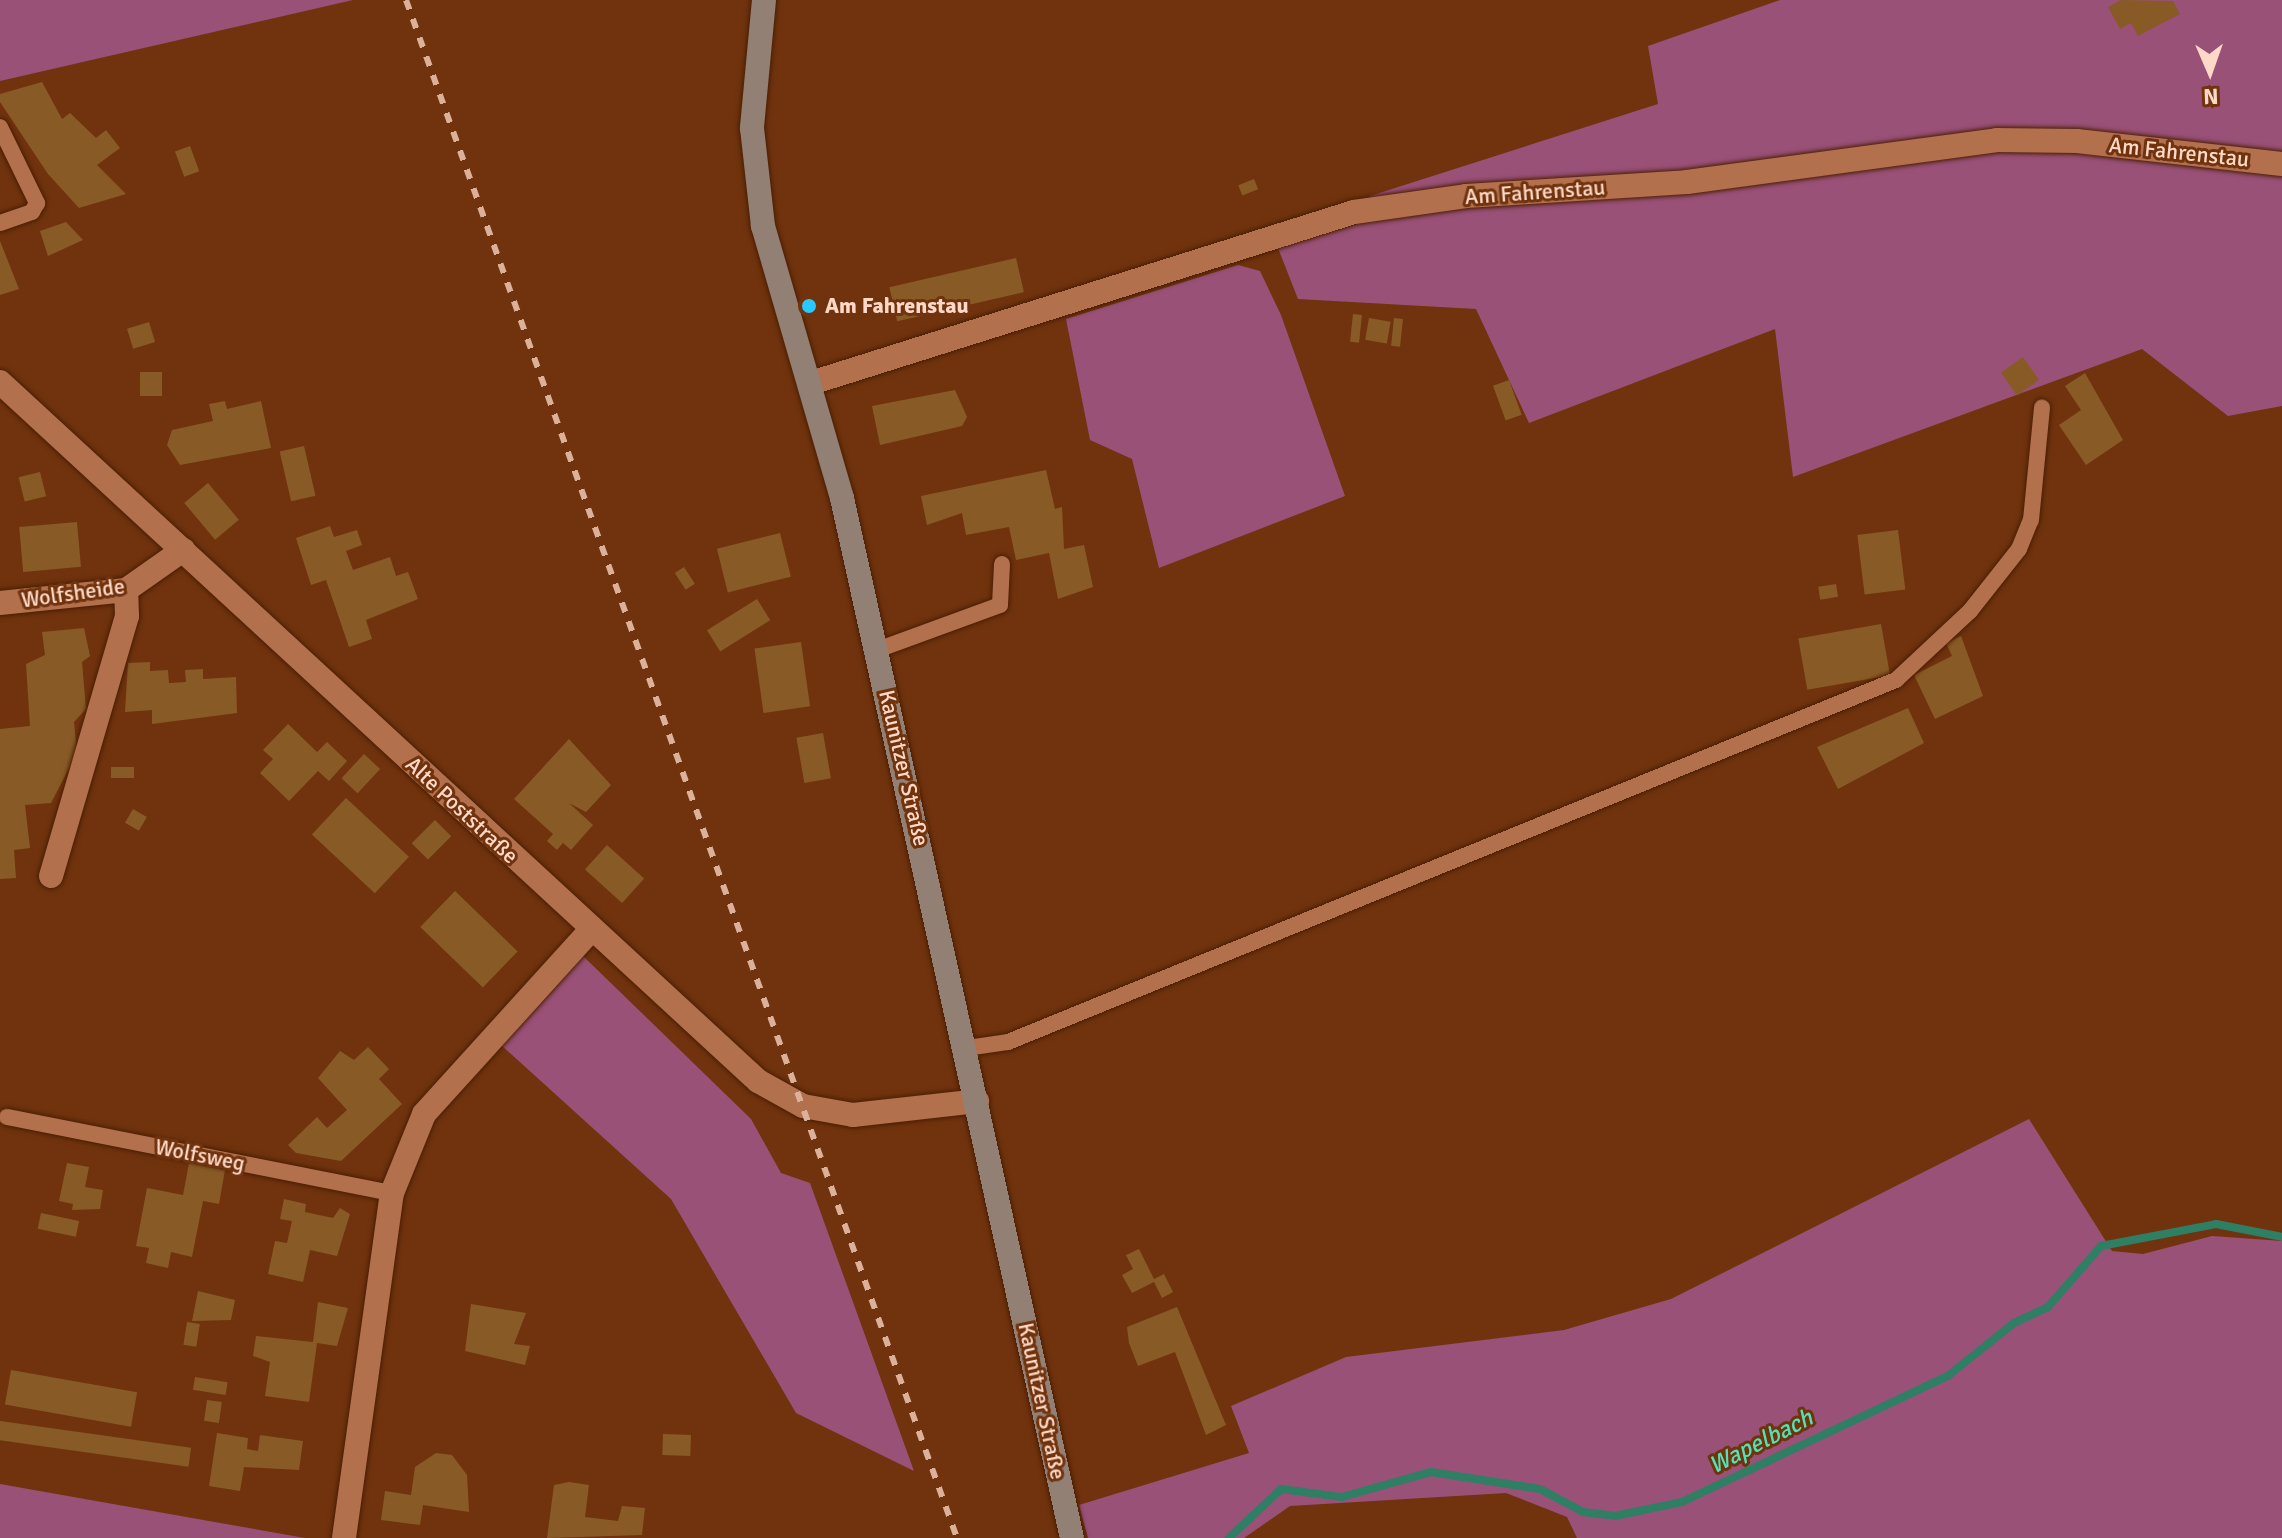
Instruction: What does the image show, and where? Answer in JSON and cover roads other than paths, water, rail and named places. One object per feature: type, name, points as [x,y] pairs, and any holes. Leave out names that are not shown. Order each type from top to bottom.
[{"type":"street","name":"Kaunitzer Straße","points":[[764,0],[752,128],[763,226],[811,383],[877,650],[967,1048],[1072,1538]]},
{"type":"street","name":"Am Fahrenstau","points":[[811,383],[1354,212],[1466,196],[1687,182],[1997,140],[2077,141],[2282,164]]},
{"type":"street","name":"Alte Poststraße","points":[[0,382],[591,930],[781,1097],[822,1112],[888,1116],[977,1101]]},
{"type":"street","name":"Wolfsheide","points":[[0,603],[126,590],[183,550]]},
{"type":"street","points":[[51,876],[127,616],[126,590]]},
{"type":"street","points":[[344,1538],[392,1193],[424,1114],[591,930]]},
{"type":"lane","points":[[0,127],[37,203],[26,215],[0,223]]},
{"type":"lane","points":[[967,1048],[1008,1042],[1896,680],[1970,611],[2019,549],[2031,520],[2042,408]]},
{"type":"lane","points":[[877,650],[1000,605],[1002,564]]},
{"type":"lane","name":"Wolfsweg","points":[[7,1117],[392,1193]]},
{"type":"waterway","name":"Wapelbach","points":[[1229,1538],[1281,1489],[1342,1497],[1431,1472],[1540,1489],[1583,1512],[1615,1516],[1682,1502],[1949,1375],[2014,1323],[2048,1307],[2101,1246],[2216,1224],[2282,1237]]},
{"type":"railway","points":[[406,0],[957,1538]]},
{"type":"place","name":"Am Fahrenstau","points":[[809,306]]}]
